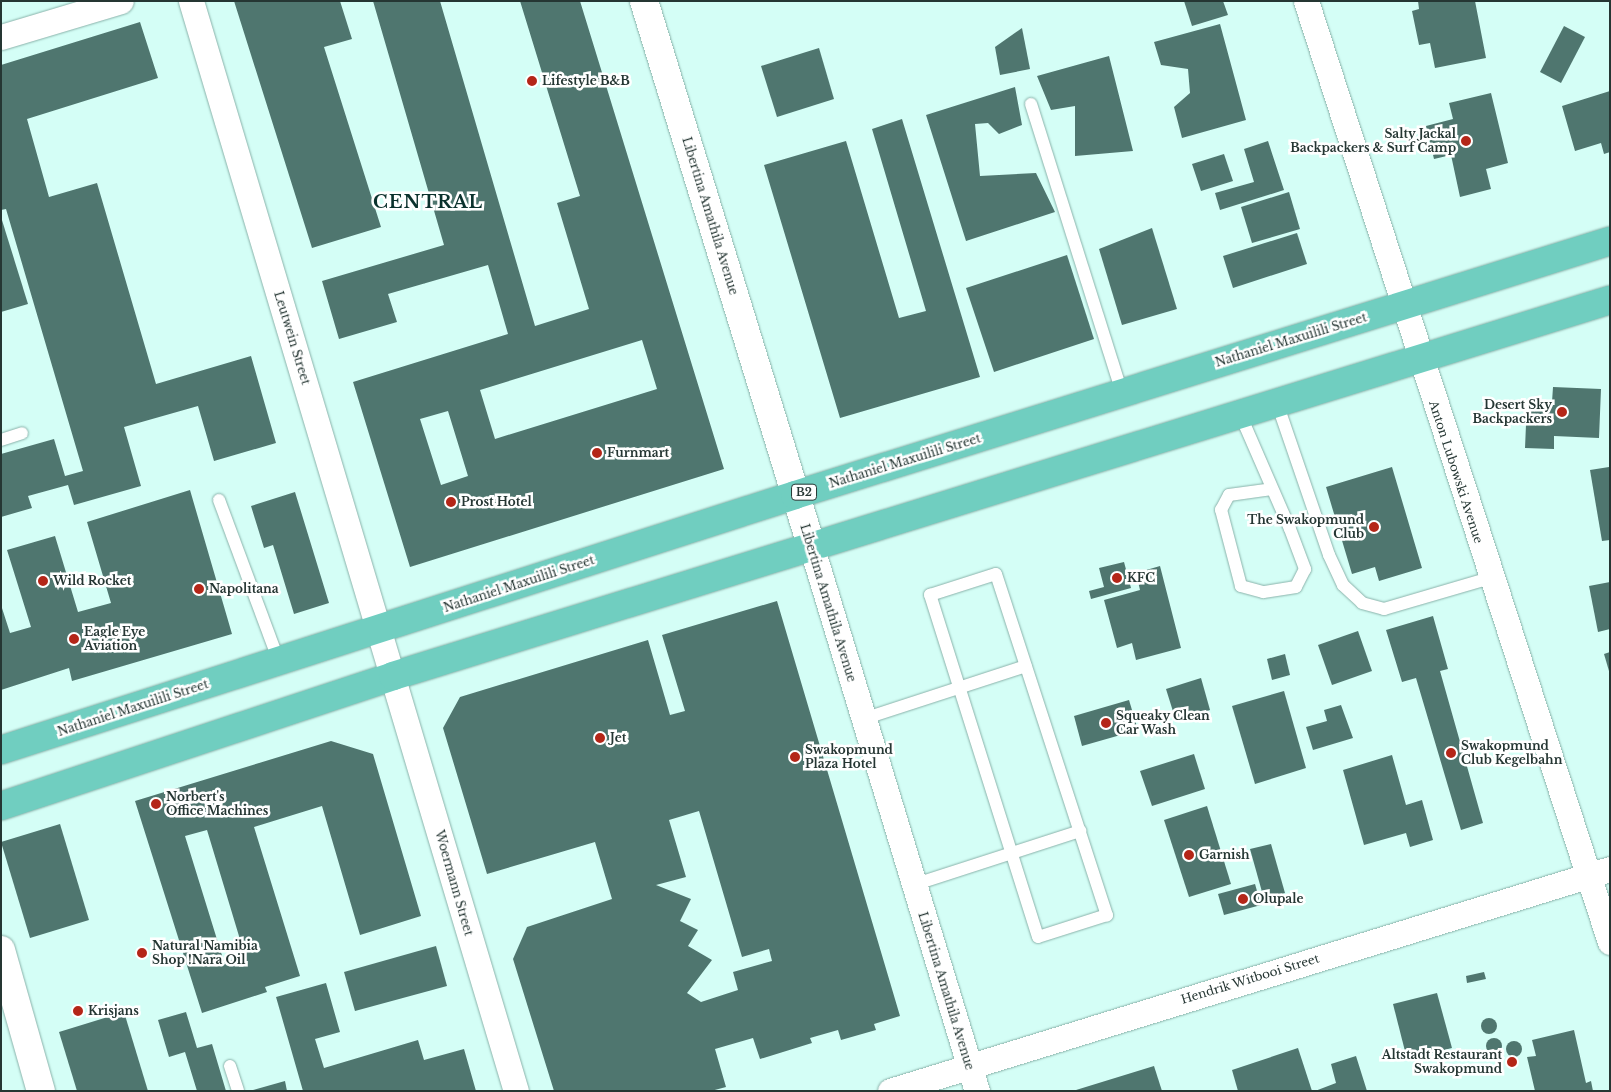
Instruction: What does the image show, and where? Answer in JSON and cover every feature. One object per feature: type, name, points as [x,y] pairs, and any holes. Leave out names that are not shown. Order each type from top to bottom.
[{"type":"highway","name":"Nathaniel Maxuilili Street","points":[[1,750],[795,495],[1610,241]]},
{"type":"highway","points":[[1,806],[393,676],[811,545],[1610,300]]},
{"type":"street","points":[[1,37],[121,1]]},
{"type":"street","name":"Leutwein Street","points":[[191,1],[393,676]]},
{"type":"street","name":"Libertina Amathila Avenue","points":[[644,1],[977,1091]]},
{"type":"street","name":"Anton Lubowski Avenue","points":[[1306,1],[1418,358],[1490,578],[1599,873],[1610,942]]},
{"type":"street","name":"Woermann Street","points":[[393,676],[516,1091]]},
{"type":"street","name":"Hendrik Witbooi Street","points":[[890,1091],[969,1065],[1599,873]]},
{"type":"street","points":[[1,950],[41,1091]]},
{"type":"lane","points":[[1031,104],[1122,393]]},
{"type":"lane","points":[[1277,403],[1329,555],[1343,585],[1362,603],[1384,609],[1490,578]]},
{"type":"lane","points":[[1240,414],[1272,489],[1305,569],[1296,587],[1263,592],[1241,586],[1221,510],[1229,495],[1272,489]]},
{"type":"lane","points":[[1,440],[22,433]]},
{"type":"lane","points":[[219,500],[279,661]]},
{"type":"lane","points":[[996,574],[1026,666],[1107,915],[1038,937],[1013,852],[930,595],[996,574]]},
{"type":"lane","points":[[863,719],[1026,666]]},
{"type":"lane","points":[[913,885],[1080,830]]},
{"type":"lane","points":[[230,1066],[238,1091]]},
{"type":"building","points":[[234,1],[340,1],[352,39],[324,47],[381,227],[312,248]]},
{"type":"building","points":[[373,1],[440,1],[535,326],[589,309],[557,203],[580,196],[520,1],[580,1],[724,469],[410,567],[353,382],[508,334],[488,265],[388,294],[397,322],[339,339],[322,281],[444,245]],"holes":[[[642,340],[657,389],[495,439],[480,390]],[[448,411],[468,476],[441,485],[420,419]]]},
{"type":"building","points":[[1184,1],[1223,1],[1228,15],[1192,26]]},
{"type":"building","points":[[1418,1],[1475,1],[1486,58],[1435,68],[1430,43],[1419,45],[1412,11],[1419,9]]},
{"type":"building","points":[[140,22],[158,78],[27,119],[49,197],[97,183],[156,384],[251,356],[276,443],[214,461],[198,406],[124,427],[141,486],[74,505],[68,485],[28,496],[32,508],[1,517],[1,454],[54,439],[65,476],[83,471],[6,209],[1,210],[1,65]]},
{"type":"building","points":[[1220,24],[1246,120],[1182,138],[1174,107],[1190,93],[1188,69],[1161,65],[1154,42]]},
{"type":"building","points":[[1564,26],[1585,37],[1561,83],[1540,72]]},
{"type":"building","points":[[1022,28],[1030,69],[1000,75],[995,47]]},
{"type":"building","points":[[819,48],[834,99],[777,117],[761,66]]},
{"type":"building","points":[[1109,56],[1133,151],[1075,156],[1075,106],[1051,110],[1037,76]]},
{"type":"building","points":[[1015,87],[1022,125],[999,134],[988,123],[975,124],[980,176],[1036,173],[1055,212],[966,241],[926,115]]},
{"type":"building","points":[[1610,91],[1610,152],[1604,154],[1601,143],[1575,151],[1562,106]]},
{"type":"building","name":"Salty Jackal Backpackers & Surf Camp","points":[[1491,93],[1508,163],[1486,169],[1491,189],[1460,197],[1451,155],[1434,159],[1426,126],[1453,119],[1449,103]]},
{"type":"building","points":[[902,119],[980,377],[840,418],[764,165],[846,141],[899,318],[926,311],[872,129]]},
{"type":"building","points":[[1268,141],[1284,190],[1220,210],[1215,193],[1254,182],[1244,149]]},
{"type":"building","points":[[1224,154],[1233,181],[1201,191],[1192,164]]},
{"type":"building","points":[[1289,192],[1300,229],[1252,243],[1241,207]]},
{"type":"building","points":[[1,217],[28,304],[1,312]]},
{"type":"building","points":[[1152,228],[1177,309],[1122,325],[1099,249]]},
{"type":"building","points":[[1297,233],[1307,264],[1233,288],[1223,256]]},
{"type":"building","points":[[1067,255],[1094,339],[994,372],[966,288]]},
{"type":"building","points":[[1553,387],[1601,389],[1599,438],[1554,436],[1554,449],[1525,448],[1527,401],[1552,402]]},
{"type":"building","name":"The Swakopmund Club","points":[[1392,467],[1422,568],[1379,581],[1375,567],[1352,574],[1326,487]]},
{"type":"building","points":[[1609,467],[1610,540],[1602,541],[1590,470]]},
{"type":"building","points":[[190,490],[232,634],[72,681],[69,668],[1,690],[1,605],[10,633],[31,627],[7,550],[55,536],[78,612],[111,603],[87,522]]},
{"type":"building","points":[[295,492],[329,603],[294,614],[273,545],[264,548],[251,506]]},
{"type":"building","points":[[1124,562],[1131,588],[1091,599],[1089,591],[1104,587],[1099,568]]},
{"type":"building","points":[[1160,566],[1181,648],[1136,660],[1132,643],[1117,648],[1104,600],[1140,590],[1136,573]]},
{"type":"building","points":[[1610,582],[1610,629],[1598,632],[1589,586]]},
{"type":"building","points":[[777,601],[900,1016],[874,1024],[876,1030],[841,1040],[838,1030],[810,1038],[812,1043],[760,1059],[753,1038],[715,1049],[726,1087],[711,1091],[554,1091],[513,959],[527,927],[612,899],[595,842],[487,874],[443,728],[460,697],[648,640],[670,715],[685,711],[662,635]],"holes":[[[699,811],[742,957],[769,949],[772,961],[733,972],[738,990],[701,1002],[687,993],[712,960],[688,946],[698,930],[680,921],[691,899],[656,885],[686,877],[669,820]]]},
{"type":"building","name":"Swakopmund Club Kegelbahn","points":[[1433,616],[1448,669],[1440,671],[1483,823],[1461,830],[1416,678],[1402,682],[1386,630]]},
{"type":"building","points":[[1358,631],[1372,671],[1332,685],[1318,645]]},
{"type":"building","points":[[1610,652],[1610,671],[1609,671],[1604,654]]},
{"type":"building","points":[[1285,654],[1290,675],[1272,680],[1267,659]]},
{"type":"building","points":[[1201,678],[1210,710],[1176,721],[1166,689]]},
{"type":"building","points":[[1284,691],[1306,768],[1255,784],[1232,706]]},
{"type":"building","name":"Squeaky Clean Car Wash","points":[[1129,700],[1138,730],[1082,746],[1074,716]]},
{"type":"building","points":[[1341,705],[1353,738],[1313,750],[1306,727],[1327,721],[1324,710]]},
{"type":"building","points":[[331,741],[373,754],[421,916],[360,935],[322,806],[254,827],[300,976],[265,987],[267,992],[202,1013],[135,801]],"holes":[[[207,830],[245,956],[224,962],[185,836]]]},
{"type":"building","points":[[1194,754],[1205,789],[1152,806],[1140,771]]},
{"type":"building","points":[[1392,755],[1406,805],[1422,800],[1433,840],[1410,847],[1406,833],[1364,845],[1343,770]]},
{"type":"building","points":[[1207,806],[1231,884],[1189,897],[1164,820]]},
{"type":"building","points":[[60,824],[89,920],[30,938],[1,842]]},
{"type":"building","points":[[1271,844],[1285,893],[1264,899],[1250,849]]},
{"type":"building","points":[[1255,884],[1261,905],[1224,915],[1218,894]]},
{"type":"building","points":[[436,946],[447,986],[355,1011],[344,972]]},
{"type":"building","points":[[1484,972],[1486,979],[1467,983],[1466,976]]},
{"type":"building","points":[[326,983],[340,1032],[315,1039],[324,1068],[418,1040],[424,1060],[464,1049],[476,1091],[303,1091],[276,997]]},
{"type":"building","points":[[1437,993],[1452,1048],[1407,1059],[1393,1004]]},
{"type":"building","points":[[124,1012],[148,1091],[77,1091],[59,1032]]},
{"type":"building","points":[[186,1012],[197,1048],[212,1044],[226,1091],[197,1091],[185,1052],[169,1057],[158,1020]]},
{"type":"building","points":[[1486,1018],[1492,1018],[1497,1023],[1495,1032],[1486,1034],[1481,1029],[1481,1023]]},
{"type":"building","points":[[1574,1030],[1586,1083],[1591,1081],[1593,1091],[1535,1091],[1527,1057],[1536,1056],[1532,1040]]},
{"type":"building","points":[[1491,1038],[1497,1038],[1502,1043],[1500,1052],[1491,1054],[1486,1049],[1486,1043]]},
{"type":"building","points":[[1511,1041],[1517,1041],[1522,1046],[1520,1055],[1511,1057],[1506,1052],[1506,1046]]},
{"type":"building","points":[[1298,1048],[1312,1091],[1238,1091],[1232,1070]]},
{"type":"building","points":[[1356,1056],[1367,1091],[1315,1091],[1336,1083],[1331,1064]]},
{"type":"building","points":[[1154,1066],[1162,1091],[1076,1091],[1076,1090]]},
{"type":"building","points":[[285,1081],[287,1091],[253,1091],[253,1090]]},
{"type":"place","name":"Lifestyle B&B","points":[[532,81]]},
{"type":"place","name":"Salty Jackal Backpackers & Surf Camp","points":[[1466,141]]},
{"type":"place","name":"Desert Sky Backpackers","points":[[1562,412]]},
{"type":"place","name":"Furnmart","points":[[597,453]]},
{"type":"place","name":"Prost Hotel","points":[[451,502]]},
{"type":"place","name":"The Swakopmund Club","points":[[1374,527]]},
{"type":"place","name":"KFC","points":[[1117,578]]},
{"type":"place","name":"Wild Rocket","points":[[43,581]]},
{"type":"place","name":"Napolitana","points":[[199,589]]},
{"type":"place","name":"Eagle Eye Aviation","points":[[74,639]]},
{"type":"place","name":"Squeaky Clean Car Wash","points":[[1106,723]]},
{"type":"place","name":"Jet","points":[[600,738]]},
{"type":"place","name":"Swakopmund Club Kegelbahn","points":[[1451,753]]},
{"type":"place","name":"Swakopmund Plaza Hotel","points":[[795,757]]},
{"type":"place","name":"Norbert's Office Machines","points":[[156,804]]},
{"type":"place","name":"Garnish","points":[[1189,855]]},
{"type":"place","name":"Olupale","points":[[1243,899]]},
{"type":"place","name":"Natural Namibia Shop !Nara Oil","points":[[142,953]]},
{"type":"place","name":"Krisjans","points":[[78,1011]]},
{"type":"place","name":"Altstadt Restaurant Swakopmund","points":[[1512,1062]]},
{"type":"district","name":"CENTRAL","points":[[428,202]]}]
